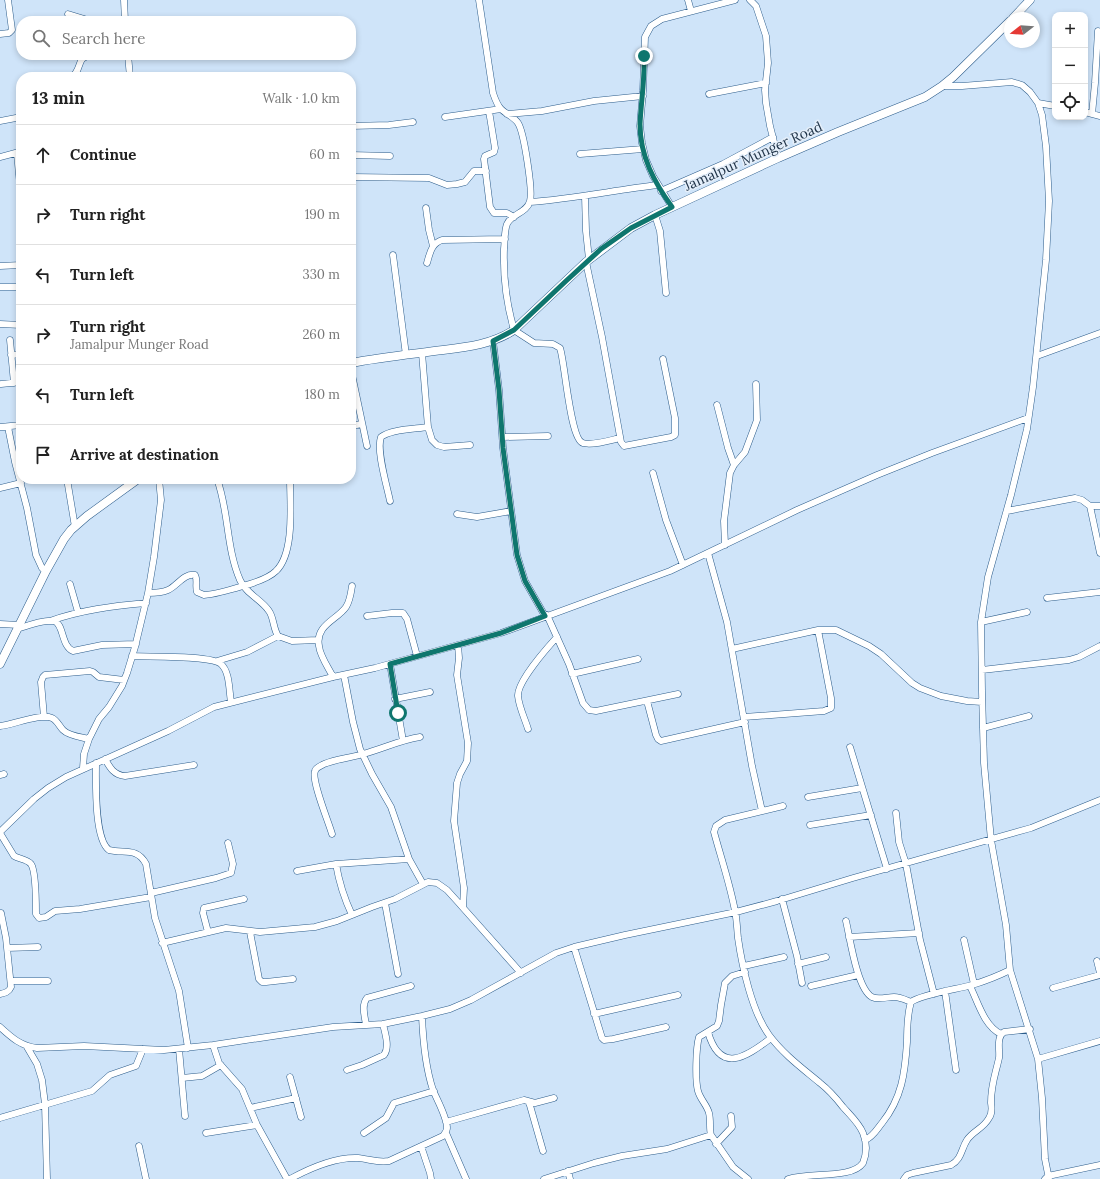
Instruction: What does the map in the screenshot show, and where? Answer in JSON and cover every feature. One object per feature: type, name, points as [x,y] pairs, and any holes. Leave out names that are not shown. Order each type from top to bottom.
[{"type":"street","points":[[0,34],[9,33],[12,30],[8,0]]},
{"type":"street","points":[[124,0],[125,16]]},
{"type":"street","points":[[478,0],[493,93],[501,109],[518,123],[526,152],[530,202],[525,209],[509,220],[506,226],[505,239],[505,290],[514,330],[534,343],[553,344],[560,348],[574,426],[579,440],[584,444],[590,444],[620,438]]},
{"type":"street","points":[[688,0],[691,11]]},
{"type":"street","points":[[672,207],[659,188],[646,160],[643,149],[640,126],[643,96],[644,45],[647,32],[651,26],[662,19],[735,0]]},
{"type":"street","points":[[750,0],[756,6],[766,36],[768,63],[766,103],[778,158]]},
{"type":"street","points":[[1018,12],[1026,2]]},
{"type":"street","points":[[68,14],[73,16]]},
{"type":"street","name":"Jamalpur Munger Road","points":[[356,362],[467,347],[493,341],[514,330],[587,261],[620,236],[654,215],[778,158],[925,97],[953,77],[1004,27]]},
{"type":"street","points":[[1092,114],[1096,83],[1098,31]]},
{"type":"street","points":[[77,72],[81,60]]},
{"type":"street","points":[[128,60],[130,72]]},
{"type":"street","points":[[942,86],[1012,82],[1022,85],[1038,102],[1044,127],[1048,201],[1046,260],[1037,356],[1028,418],[1007,511],[988,577],[981,622],[982,702],[986,787],[991,840],[1006,925],[1010,970],[1030,1029],[1038,1059],[1047,1178],[1100,1165]]},
{"type":"street","points":[[709,94],[766,83]]},
{"type":"street","points":[[507,114],[542,111],[594,101],[643,96]]},
{"type":"street","points":[[1038,102],[1052,105]]},
{"type":"street","points":[[445,116],[501,109]]},
{"type":"street","points":[[489,110],[495,148],[494,152],[484,157],[491,209],[494,213],[507,213],[514,217]]},
{"type":"street","points":[[1088,113],[1100,116]]},
{"type":"street","points":[[0,121],[16,118]]},
{"type":"street","points":[[356,126],[389,125],[414,122]]},
{"type":"street","points":[[530,202],[556,200],[620,190],[659,188],[723,164],[773,138]]},
{"type":"street","points":[[580,154],[643,149]]},
{"type":"street","points":[[0,156],[16,153]]},
{"type":"street","points":[[356,156],[390,156]]},
{"type":"street","points":[[356,178],[429,178],[448,185],[465,182],[474,171],[486,171]]},
{"type":"street","points":[[585,196],[587,261],[622,444],[627,446],[675,435],[675,418],[663,359]]},
{"type":"street","points":[[426,208],[433,246]]},
{"type":"street","points":[[654,215],[660,232],[666,293]]},
{"type":"street","points":[[428,263],[433,246],[436,242],[442,240],[505,239]]},
{"type":"street","points":[[393,255],[406,355]]},
{"type":"street","points":[[0,266],[16,265]]},
{"type":"street","points":[[0,287],[16,288]]},
{"type":"street","points":[[0,324],[16,325]]},
{"type":"street","points":[[1037,356],[1100,333]]},
{"type":"street","points":[[1,384],[14,382],[10,340]]},
{"type":"street","points":[[493,341],[499,390],[502,437],[514,538],[521,568],[525,581],[557,637],[585,707],[592,712],[678,694]]},
{"type":"street","points":[[422,353],[428,427],[432,440],[444,447],[470,445]]},
{"type":"street","points":[[11,355],[16,354]]},
{"type":"street","points":[[725,545],[724,521],[730,473],[734,465],[745,452],[757,420],[756,384]]},
{"type":"street","points":[[356,395],[367,446]]},
{"type":"street","points":[[717,405],[734,465]]},
{"type":"street","points":[[228,843],[233,864],[231,873],[151,895],[80,909],[55,911],[46,917],[38,918],[36,914],[32,865],[30,862],[14,856],[0,832],[34,799],[48,788],[74,772],[105,760],[168,731],[214,707],[390,664],[501,633],[633,585],[683,565],[797,510],[878,475],[932,453],[1028,418]]},
{"type":"street","points":[[356,425],[362,424]]},
{"type":"street","points":[[0,427],[16,426]]},
{"type":"street","points":[[8,427],[16,458]]},
{"type":"street","points":[[390,501],[381,455],[381,437],[384,434],[392,432],[428,427]]},
{"type":"street","points":[[502,437],[548,436]]},
{"type":"street","points":[[653,473],[666,520],[683,565]]},
{"type":"street","points":[[0,488],[17,484]]},
{"type":"street","points":[[21,484],[36,555],[42,568],[46,571]]},
{"type":"street","points":[[68,484],[75,527]]},
{"type":"street","points":[[0,664],[64,538],[91,513],[131,484]]},
{"type":"street","points":[[83,768],[84,754],[89,739],[99,719],[116,697],[124,680],[136,644],[148,592],[161,500],[159,484]]},
{"type":"street","points":[[219,484],[224,501],[231,551],[239,579],[243,586],[270,612],[278,636]]},
{"type":"street","points":[[148,592],[168,590],[185,577],[193,574],[197,577],[196,588],[200,594],[211,594],[243,586],[272,575],[277,570],[284,558],[289,533],[290,484]]},
{"type":"street","points":[[1007,511],[1075,498],[1082,500],[1090,506],[1100,506]]},
{"type":"street","points":[[1090,506],[1100,553]]},
{"type":"street","points":[[457,514],[476,517],[511,511]]},
{"type":"street","points":[[708,553],[732,649],[752,766],[762,811]]},
{"type":"street","points":[[70,584],[78,612]]},
{"type":"street","points":[[333,677],[319,647],[318,640],[324,627],[346,607],[349,602],[352,586]]},
{"type":"street","points":[[1047,598],[1100,592]]},
{"type":"street","points":[[0,624],[18,627],[48,621],[78,612],[146,602]]},
{"type":"street","points":[[367,616],[398,612],[403,613],[407,619],[417,656]]},
{"type":"street","points":[[981,622],[1027,612]]},
{"type":"street","points":[[48,621],[54,621],[57,623],[67,647],[73,651],[102,645],[136,644]]},
{"type":"street","points":[[732,649],[818,630],[836,630],[869,646],[890,661],[912,683],[930,692],[954,699],[982,702]]},
{"type":"street","points":[[647,701],[656,735],[658,740],[661,741],[744,720],[824,711],[830,708],[831,698],[818,630]]},
{"type":"street","points":[[132,656],[196,658],[217,661],[247,652],[278,636],[292,641],[318,640]]},
{"type":"street","points":[[528,729],[519,701],[519,689],[531,670],[557,637]]},
{"type":"street","points":[[458,645],[459,658],[457,675],[467,727],[468,743],[467,760],[457,783],[454,821],[464,888],[462,907]]},
{"type":"street","points":[[982,670],[1069,660],[1079,657],[1100,646]]},
{"type":"street","points":[[572,674],[638,659]]},
{"type":"street","points":[[217,661],[221,663],[227,672],[231,702]]},
{"type":"street","points":[[390,664],[403,741]]},
{"type":"street","points":[[44,718],[41,682],[43,676],[45,675],[90,671],[99,677],[124,680]]},
{"type":"street","points":[[344,675],[353,722],[363,755],[391,807],[409,859],[423,884]]},
{"type":"street","points":[[395,699],[430,692]]},
{"type":"street","points":[[983,728],[1029,716]]},
{"type":"street","points":[[0,726],[44,718],[52,718],[63,730],[68,733],[89,739]]},
{"type":"street","points":[[332,834],[319,794],[314,772],[325,764],[363,755],[403,741],[420,737]]},
{"type":"street","points":[[850,747],[887,868]]},
{"type":"street","points":[[105,760],[113,772],[117,775],[125,776],[194,765]]},
{"type":"street","points":[[96,763],[98,826],[103,844],[109,850],[134,852],[143,859],[148,870],[155,918],[179,991],[188,1048]]},
{"type":"street","points":[[808,797],[862,788]]},
{"type":"street","points":[[0,1027],[18,1042],[27,1047],[47,1048],[84,1046],[164,1050],[214,1045],[311,1030],[383,1024],[422,1016],[450,1009],[471,1000],[556,953],[574,947],[736,912],[1031,828],[1100,800]]},
{"type":"street","points":[[783,806],[726,820],[719,823],[714,832],[736,912],[738,939],[745,969],[758,1015],[765,1030],[784,1052],[834,1096],[858,1124],[865,1140],[866,1150],[863,1163],[857,1172],[847,1179],[798,1177],[788,1179]]},
{"type":"street","points":[[896,813],[899,842],[906,864],[919,933],[934,994]]},
{"type":"street","points":[[810,825],[871,816]]},
{"type":"street","points":[[297,871],[336,864],[409,859]]},
{"type":"street","points":[[336,864],[344,897],[352,915]]},
{"type":"street","points":[[162,943],[226,928],[260,932],[315,927],[332,923],[385,903],[428,882],[437,883],[447,890],[521,973]]},
{"type":"street","points":[[208,932],[203,913],[204,908],[244,899]]},
{"type":"street","points":[[782,899],[802,983]]},
{"type":"street","points":[[385,903],[398,974]]},
{"type":"street","points":[[0,994],[10,990],[11,981],[8,948],[1,913]]},
{"type":"street","points":[[846,921],[861,984],[872,996],[895,997],[911,1002],[934,994],[972,985],[1010,970]]},
{"type":"street","points":[[250,932],[259,979],[262,982],[293,979]]},
{"type":"street","points":[[850,937],[919,933]]},
{"type":"street","points":[[964,940],[972,985],[988,1023],[996,1032],[1001,1034],[1010,1031],[1030,1029]]},
{"type":"street","points":[[8,948],[38,946]]},
{"type":"street","points":[[574,947],[594,1014],[604,1040],[666,1027]]},
{"type":"street","points":[[748,1179],[733,1167],[710,1135],[709,1114],[698,1092],[697,1085],[698,1042],[700,1037],[717,1026],[725,983],[732,976],[745,969],[784,957]]},
{"type":"street","points":[[798,964],[826,957]]},
{"type":"street","points":[[1053,988],[1100,974],[1097,961]]},
{"type":"street","points":[[810,986],[858,975]]},
{"type":"street","points":[[11,981],[48,981]]},
{"type":"street","points":[[366,1025],[364,1001],[367,998],[411,986]]},
{"type":"street","points":[[945,992],[956,1070]]},
{"type":"street","points":[[594,1014],[678,995]]},
{"type":"street","points":[[865,1140],[875,1133],[886,1119],[901,1088],[904,1074],[911,1002]]},
{"type":"street","points":[[422,1016],[426,1058],[434,1091],[446,1122],[446,1133],[466,1179]]},
{"type":"street","points":[[347,1070],[384,1055],[386,1052],[386,1044],[383,1024]]},
{"type":"street","points":[[708,1032],[711,1044],[715,1049],[721,1056],[730,1059],[754,1051],[771,1038]]},
{"type":"street","points":[[904,1179],[907,1175],[945,1167],[955,1162],[960,1158],[968,1139],[988,1120],[992,1110],[991,1086],[999,1056],[999,1038],[1001,1034]]},
{"type":"street","points":[[1038,1059],[1100,1041]]},
{"type":"street","points":[[214,1045],[221,1065],[242,1089],[257,1125],[287,1179]]},
{"type":"street","points":[[27,1047],[40,1072],[45,1104],[47,1179]]},
{"type":"street","points":[[0,1118],[92,1091],[106,1078],[117,1072],[136,1066],[143,1049]]},
{"type":"street","points":[[179,1049],[185,1116]]},
{"type":"street","points":[[182,1078],[202,1076],[221,1065]]},
{"type":"street","points":[[290,1077],[301,1117]]},
{"type":"street","points":[[364,1133],[386,1118],[394,1103],[434,1091]]},
{"type":"street","points":[[250,1108],[296,1098]]},
{"type":"street","points":[[446,1122],[524,1100],[529,1102],[539,1102],[554,1098]]},
{"type":"street","points":[[529,1102],[544,1151]]},
{"type":"street","points":[[716,1144],[732,1127],[731,1116]]},
{"type":"street","points":[[206,1133],[257,1125]]},
{"type":"street","points":[[290,1179],[310,1169],[343,1159],[359,1158],[382,1162],[389,1161],[443,1136],[446,1133]]},
{"type":"street","points":[[544,1179],[622,1156],[667,1149],[710,1135]]},
{"type":"street","points":[[139,1146],[146,1179]]},
{"type":"street","points":[[421,1146],[430,1172],[430,1179]]},
{"type":"street","points":[[568,1171],[570,1179]]},
{"type":"route","points":[[398,713],[390,664],[501,633],[545,616],[525,581],[517,555],[503,448],[499,390],[493,341],[502,338],[514,330],[601,249],[631,228],[672,207],[652,176],[642,143],[640,126],[644,56]]}]
